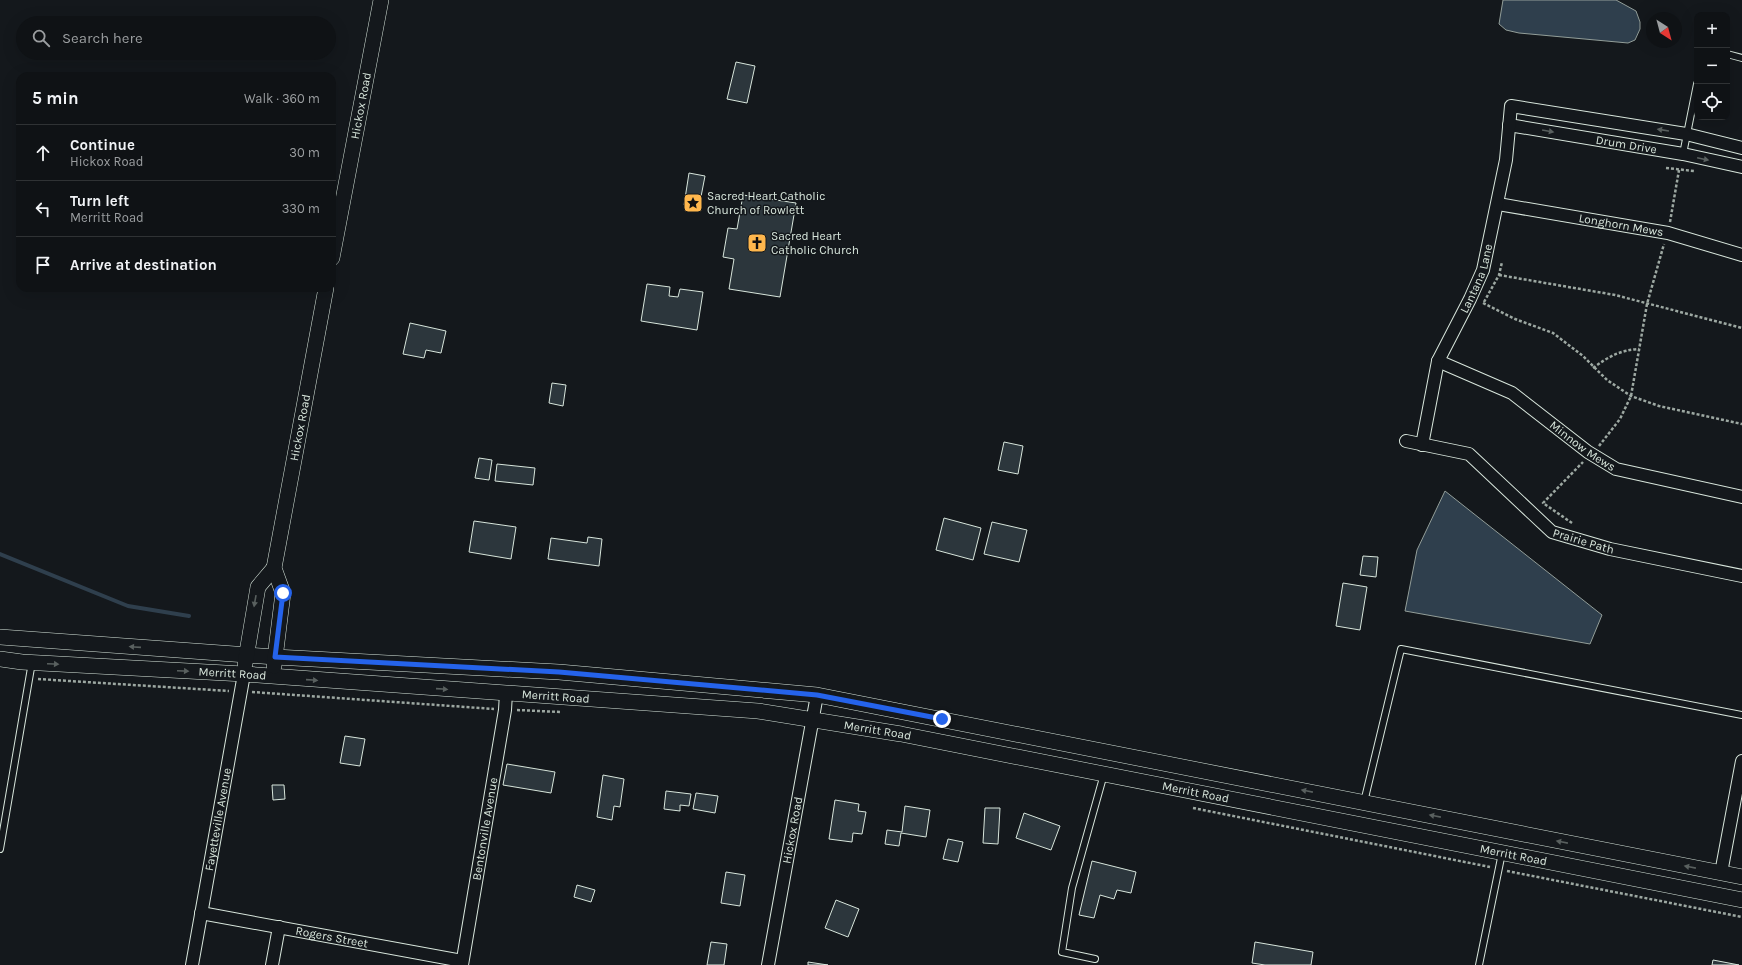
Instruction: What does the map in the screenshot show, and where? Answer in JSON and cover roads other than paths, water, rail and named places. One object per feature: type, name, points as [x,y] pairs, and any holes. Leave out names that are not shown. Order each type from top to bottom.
[{"type":"street","name":"Hickox Road","points":[[336,237],[381,0]]},
{"type":"street","name":"Drum Drive","points":[[1511,106],[1686,134],[1742,148]]},
{"type":"street","name":"Lantana Lane","points":[[1422,445],[1438,361],[1470,299],[1483,270],[1506,160],[1511,106]]},
{"type":"street","name":"Drum Drive","points":[[1509,125],[1683,154],[1742,167]]},
{"type":"street","name":"Longhorn Mews","points":[[1498,204],[1668,233],[1742,255]]},
{"type":"street","name":"Hickox Road","points":[[244,674],[258,587],[274,568],[325,292]]},
{"type":"street","name":"Minnow Mews","points":[[1438,361],[1512,393],[1592,454],[1616,469],[1742,497]]},
{"type":"street","name":"Prairie Path","points":[[1406,441],[1469,454],[1552,532],[1610,549],[1742,576]]},
{"type":"street","points":[[272,677],[283,593],[274,568]]},
{"type":"street","name":"Merritt Road","points":[[0,637],[275,657],[559,672],[817,695],[1742,877]]},
{"type":"street","name":"Merritt Road","points":[[0,659],[244,674],[758,711],[812,718],[1742,900]]},
{"type":"street","name":"Fayetteville Avenue","points":[[192,965],[244,674]]},
{"type":"street","name":"Bentonville Avenue","points":[[462,963],[505,710],[506,694]]},
{"type":"street","name":"Hickox Road","points":[[768,965],[817,695]]},
{"type":"street","points":[[1721,873],[1742,761]]},
{"type":"street","name":"Rogers Street","points":[[202,913],[462,963]]},
{"type":"street","points":[[272,965],[279,928]]},
{"type":"lane","points":[[1730,55],[1742,58]]},
{"type":"lane","points":[[1683,154],[1694,98]]},
{"type":"lane","points":[[1364,802],[1401,649],[1742,715]]},
{"type":"lane","points":[[0,849],[32,662]]},
{"type":"lane","points":[[1094,959],[1062,952],[1072,888],[1104,774]]},
{"type":"lane","points":[[1479,965],[1502,853]]},
{"type":"water","points":[[1503,0],[1616,0],[1636,11],[1640,22],[1640,29],[1635,40],[1628,43],[1519,33],[1506,30],[1499,24]]},
{"type":"water","points":[[1445,491],[1602,615],[1590,644],[1405,611],[1417,550]]},
{"type":"waterway","points":[[0,554],[128,606],[189,616]]},
{"type":"place","name":"Sacred Heart Catholic Church of Rowlett","points":[[693,203]]},
{"type":"place","name":"Sacred Heart Catholic Church","points":[[757,243]]}]
